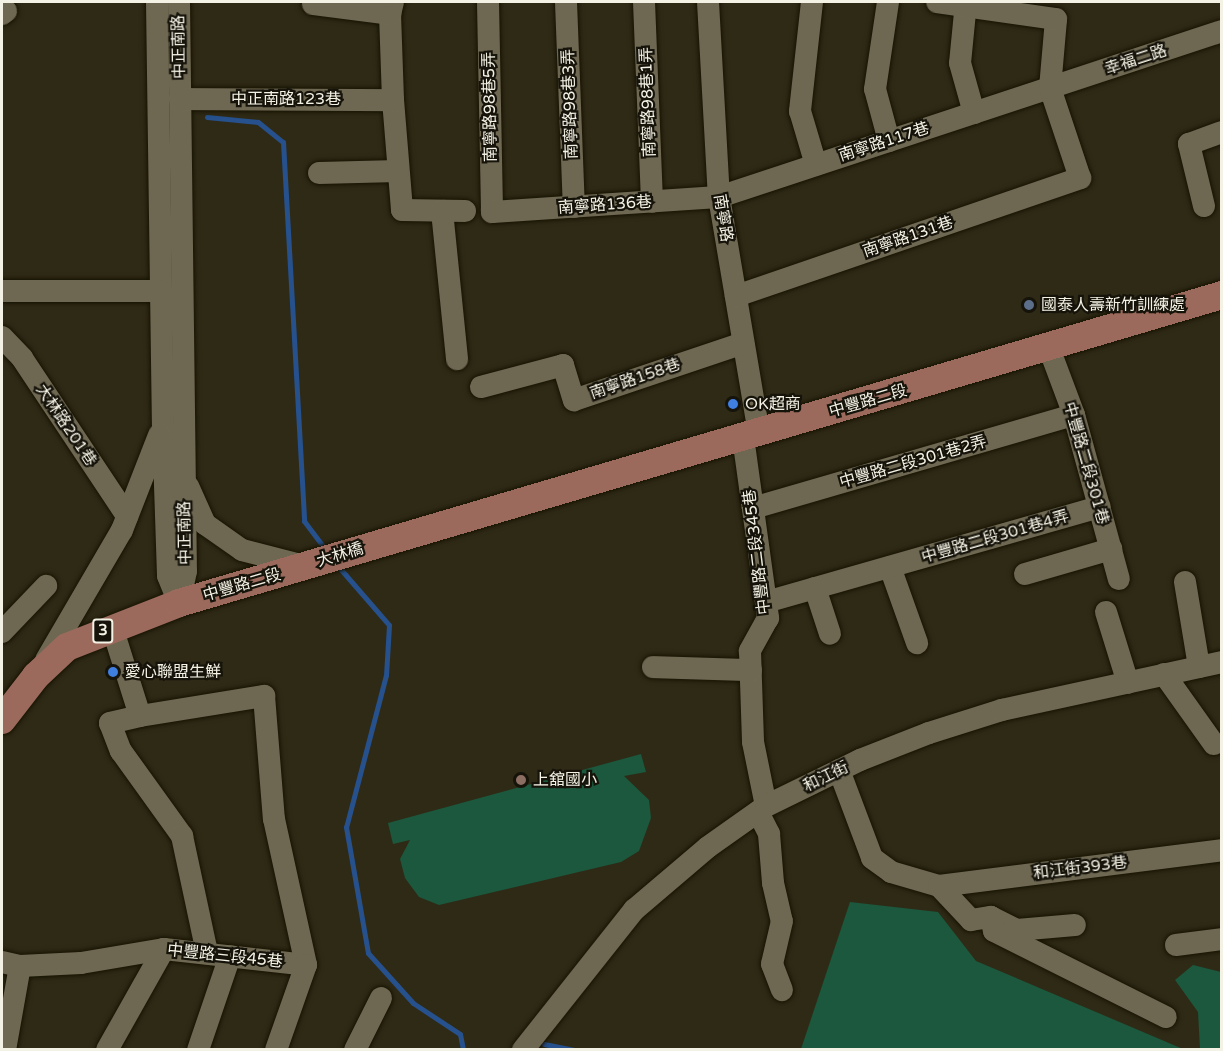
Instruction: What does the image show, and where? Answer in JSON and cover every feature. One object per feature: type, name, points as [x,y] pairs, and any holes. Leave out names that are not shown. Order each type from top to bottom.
[{"type":"main road","name":"中豐路二段","points":[[376,545],[1049,348],[1221,295]]},
{"type":"main road","name":"大林橋","points":[[305,566],[376,545]]},
{"type":"main road","name":"中豐路二段","points":[[179,603],[305,566]]},
{"type":"main road","name":"3","points":[[2,720],[36,676],[67,647],[112,627],[179,603]]},
{"type":"street","name":"中正南路","points":[[157,2],[160,291],[168,576],[179,603]]},
{"type":"street","name":"中正南路","points":[[179,2],[183,477],[186,571],[179,603]]},
{"type":"street","name":"南寧路98巷5弄","points":[[488,2],[492,212]]},
{"type":"street","name":"南寧路98巷3弄","points":[[566,2],[574,207]]},
{"type":"street","name":"南寧路98巷1弄","points":[[644,2],[652,202]]},
{"type":"street","name":"南寧路","points":[[708,2],[719,197],[743,343],[751,435]]},
{"type":"street","points":[[812,2],[800,111],[816,165]]},
{"type":"street","points":[[888,2],[875,89],[889,141]]},
{"type":"street","points":[[937,2],[966,4],[1056,19],[1050,88]]},
{"type":"street","points":[[313,4],[391,8],[393,100],[402,210],[465,211]]},
{"type":"street","points":[[966,4],[960,63],[974,113]]},
{"type":"street","name":"幸福二路","points":[[1050,88],[1221,32]]},
{"type":"street","name":"南寧路117巷","points":[[719,197],[1050,88]]},
{"type":"street","name":"南寧路131巷","points":[[736,296],[1080,178],[1050,88]]},
{"type":"street","name":"中正南路123巷","points":[[180,99],[393,100]]},
{"type":"street","points":[[1204,206],[1189,144],[1221,132]]},
{"type":"street","points":[[319,173],[398,171]]},
{"type":"street","name":"南寧路136巷","points":[[492,212],[719,197]]},
{"type":"street","points":[[442,210],[457,359]]},
{"type":"street","points":[[2,291],[160,291]]},
{"type":"street","name":"大林路201巷","points":[[2,337],[22,358],[127,516]]},
{"type":"street","name":"南寧路158巷","points":[[481,387],[563,365],[574,400],[743,343]]},
{"type":"street","name":"中豐路二段301巷","points":[[1049,348],[1074,415],[1119,579]]},
{"type":"street","name":"中豐路二段301巷2弄","points":[[753,508],[1074,415]]},
{"type":"street","points":[[36,676],[127,516],[163,425]]},
{"type":"street","name":"中豐路二段345巷","points":[[751,435],[753,508],[768,618],[750,651],[753,742],[762,809],[769,834],[773,883],[782,921],[772,964],[782,990]]},
{"type":"street","points":[[183,477],[205,524],[242,550],[305,566]]},
{"type":"street","name":"中豐路二段301巷4弄","points":[[766,602],[1100,507]]},
{"type":"street","points":[[1025,573],[1111,549]]},
{"type":"street","points":[[890,567],[917,643]]},
{"type":"street","points":[[1185,582],[1199,667]]},
{"type":"street","points":[[2,632],[46,586]]},
{"type":"street","points":[[815,588],[830,634]]},
{"type":"street","points":[[1106,612],[1128,682]]},
{"type":"street","points":[[112,627],[140,716]]},
{"type":"street","name":"和江街","points":[[523,1050],[634,910],[708,847],[762,809],[839,770],[929,733],[992,713],[1221,662]]},
{"type":"street","points":[[653,667],[751,670]]},
{"type":"street","points":[[1164,675],[1214,744]]},
{"type":"street","points":[[207,953],[182,836],[121,751],[110,723],[264,696],[273,819],[306,965],[276,1050]]},
{"type":"street","name":"和江街393巷","points":[[839,770],[872,858],[891,872],[939,886],[1221,850]]},
{"type":"street","points":[[939,886],[971,920],[991,917],[1017,930],[1075,925]]},
{"type":"street","points":[[991,917],[993,931],[1166,1017]]},
{"type":"street","points":[[1176,945],[1221,939]]},
{"type":"street","points":[[106,1050],[164,949]]},
{"type":"street","name":"中豐路三段45巷","points":[[10,964],[81,963],[164,949],[306,965]]},
{"type":"street","points":[[198,1050],[230,956]]},
{"type":"street","points":[[5,1050],[10,964]]},
{"type":"street","points":[[355,1050],[381,998]]},
{"type":"green space","points":[[641,754],[646,772],[624,776],[649,800],[651,818],[639,851],[621,862],[439,905],[419,897],[405,878],[400,859],[410,840],[393,844],[388,823]]},
{"type":"green space","points":[[850,902],[938,912],[976,961],[1183,1049],[801,1049]]},
{"type":"green space","points":[[1193,965],[1221,972],[1221,1049],[1200,1049],[1198,1012],[1175,980]]},
{"type":"waterway","points":[[207,117],[258,122],[283,142],[304,521],[326,550]]},
{"type":"waterway","points":[[337,565],[389,625],[386,675],[346,827],[368,953],[413,1003],[460,1034],[463,1050]]},
{"type":"waterway","points":[[544,1044],[575,1050]]},
{"type":"place","name":"國泰人壽新竹訓練處","points":[[1029,305]]},
{"type":"place","name":"OK超商","points":[[733,404]]},
{"type":"place","name":"愛心聯盟生鮮","points":[[113,672]]},
{"type":"place","name":"上舘國小","points":[[521,780]]}]
